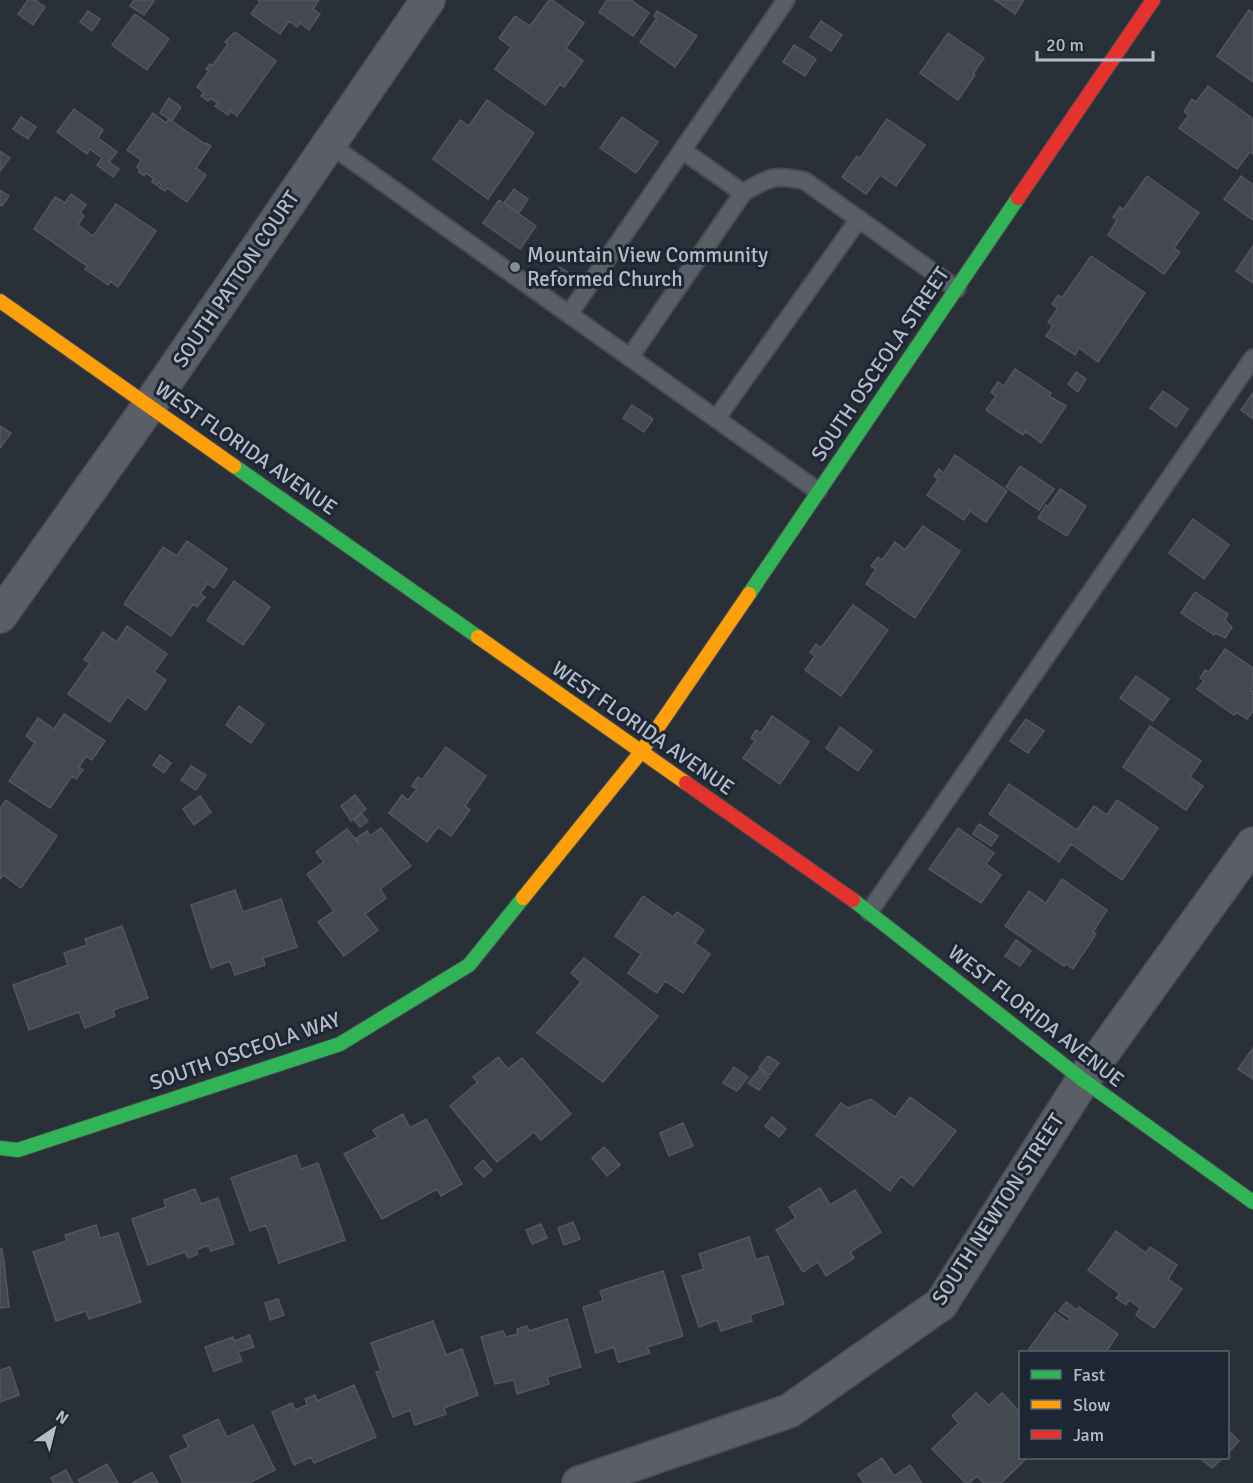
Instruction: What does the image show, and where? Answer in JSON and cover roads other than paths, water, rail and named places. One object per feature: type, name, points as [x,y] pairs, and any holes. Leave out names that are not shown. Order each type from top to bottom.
[{"type":"street","name":"SOUTH PATTON COURT","points":[[0,616],[149,406],[428,0]]},
{"type":"street","name":"SOUTH OSCEOLA STREET","points":[[641,752],[1153,0]]},
{"type":"street","name":"WEST FLORIDA AVENUE","points":[[0,301],[869,912],[1083,1080],[1253,1202]]},
{"type":"street","name":"SOUTH OSCEOLA WAY","points":[[0,1148],[18,1150],[340,1044],[469,965],[641,752]]},
{"type":"street","name":"SOUTH NEWTON STREET","points":[[579,1483],[789,1411],[941,1304],[1083,1080],[1253,844]]},
{"type":"lane","points":[[569,314],[786,0]]},
{"type":"lane","points":[[329,144],[818,491]]},
{"type":"lane","points":[[682,150],[743,193]]},
{"type":"lane","points":[[630,357],[743,193],[763,180],[783,176],[805,181],[957,288]]},
{"type":"lane","points":[[716,419],[859,219]]},
{"type":"lane","points":[[869,912],[1253,358]]},
{"type":"place","name":"Mountain View Community Reformed Church","points":[[515,267]]}]
